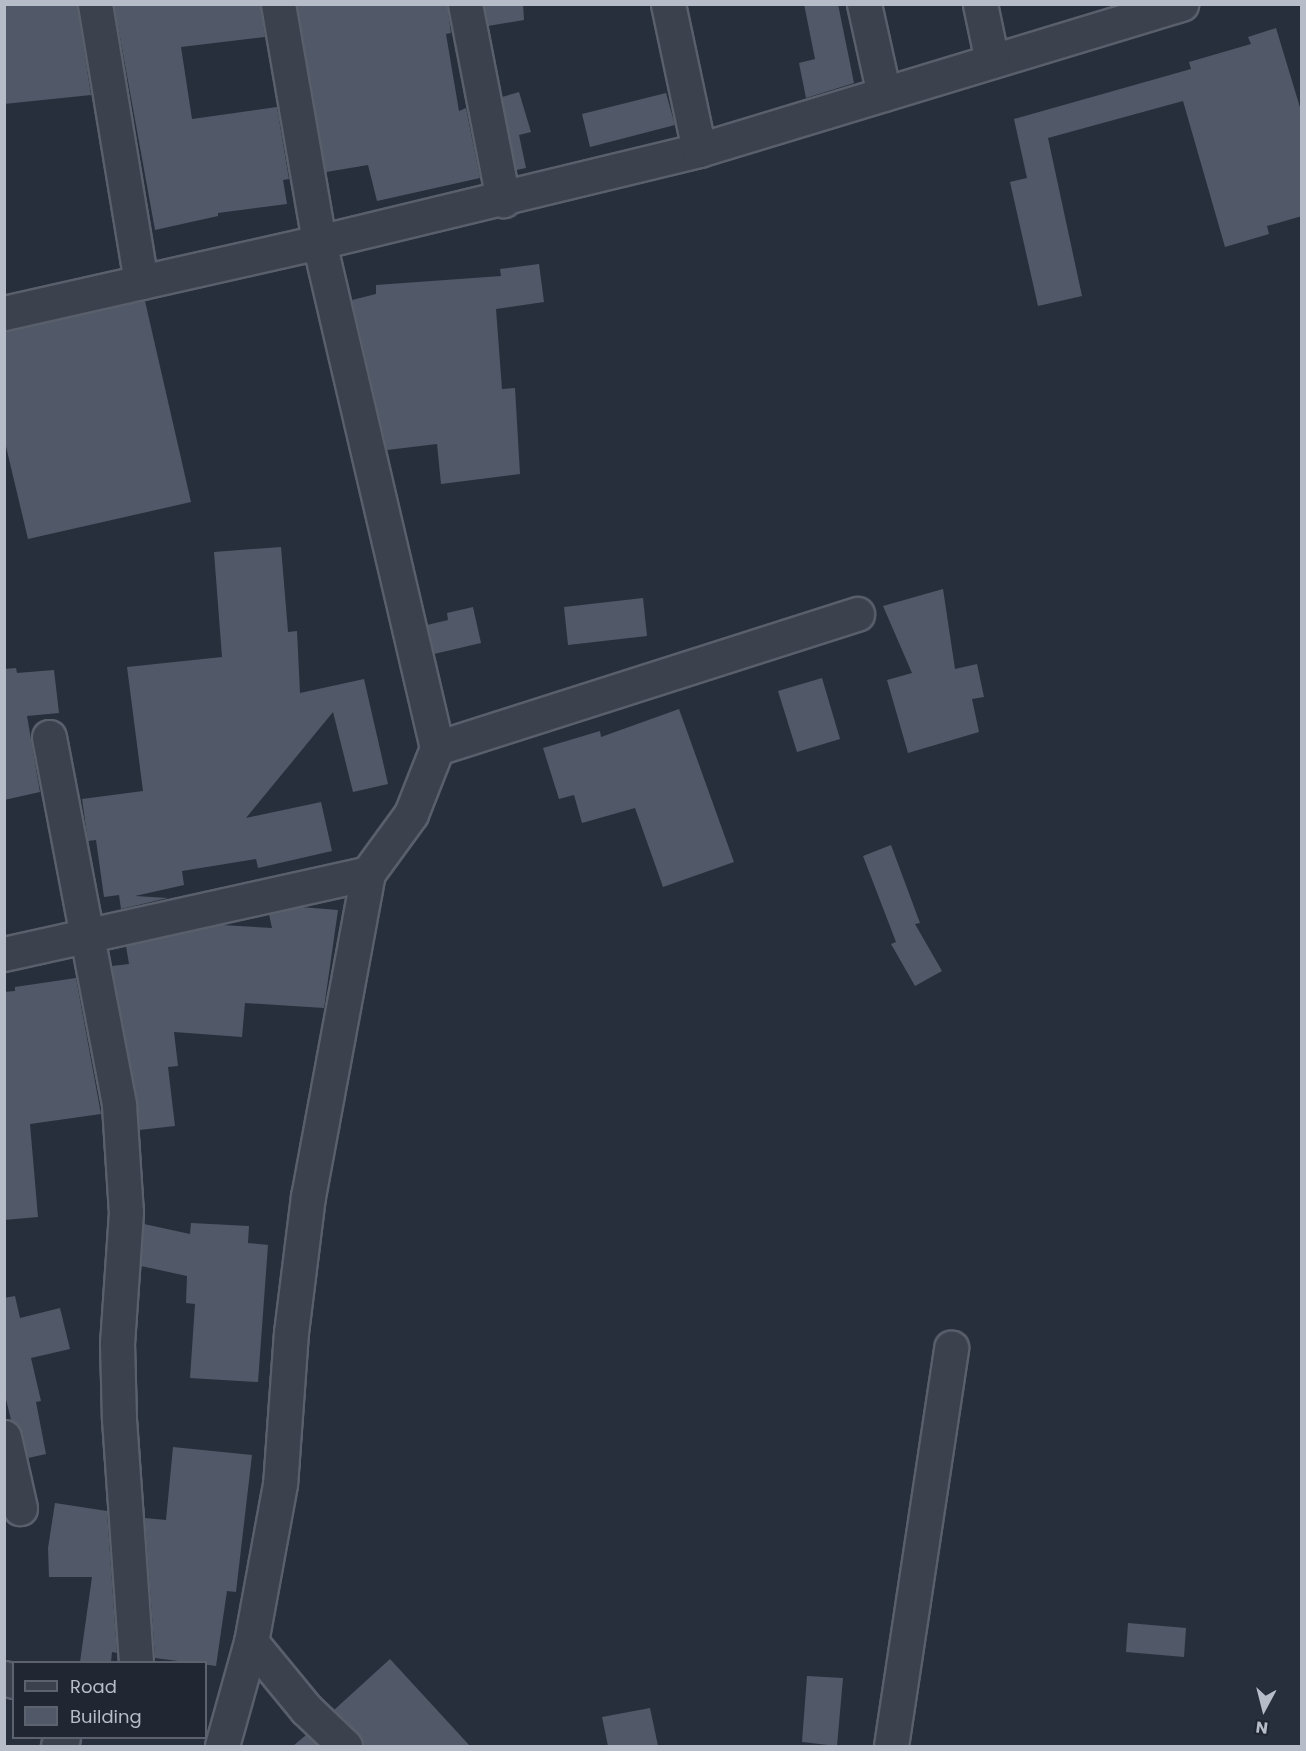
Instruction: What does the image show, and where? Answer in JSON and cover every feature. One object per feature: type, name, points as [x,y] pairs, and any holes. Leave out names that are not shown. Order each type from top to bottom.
[{"type":"street","points":[[95,4],[141,282]]},
{"type":"street","points":[[218,1729],[251,1642],[280,1484],[291,1332],[308,1196],[368,873],[411,814],[437,748],[319,242],[278,4]]},
{"type":"street","points":[[465,4],[503,200]]},
{"type":"street","points":[[668,4],[699,150]]},
{"type":"street","points":[[864,4],[884,94]]},
{"type":"street","points":[[980,4],[992,61]]},
{"type":"street","points":[[4,313],[503,200],[699,150],[1181,4]]},
{"type":"street","points":[[437,748],[857,614]]},
{"type":"street","points":[[50,737],[119,1105],[126,1212],[117,1343],[119,1419],[136,1661]]},
{"type":"street","points":[[4,954],[368,873]]},
{"type":"street","points":[[891,1746],[951,1347]]},
{"type":"street","points":[[4,1437],[20,1508]]},
{"type":"street","points":[[251,1642],[306,1709],[345,1746]]},
{"type":"building","points":[[4,4],[77,4],[91,95],[4,104]]},
{"type":"building","points":[[114,4],[260,4],[265,37],[181,47],[192,119],[277,107],[289,179],[283,180],[287,204],[218,213],[218,216],[155,230]]},
{"type":"building","points":[[297,4],[447,4],[451,33],[446,34],[459,111],[466,108],[480,178],[377,201],[368,165],[326,172]]},
{"type":"building","points":[[484,4],[523,4],[524,20],[488,26]]},
{"type":"building","points":[[804,4],[838,4],[854,83],[806,98],[799,63],[815,59]]},
{"type":"building","points":[[1276,28],[1302,114],[1302,216],[1267,226],[1269,234],[1225,247],[1183,101],[1048,138],[1082,296],[1038,306],[1010,182],[1027,178],[1014,119],[1191,69],[1189,62],[1251,44],[1248,37]]},
{"type":"building","points":[[519,92],[531,132],[519,135],[526,168],[516,170],[502,97]]},
{"type":"building","points":[[666,93],[675,125],[590,147],[582,114]]},
{"type":"building","points":[[539,264],[544,302],[496,309],[502,389],[515,388],[520,474],[441,484],[437,444],[387,450],[352,300],[376,294],[376,285],[501,276],[500,269]]},
{"type":"building","points":[[145,301],[191,502],[28,539],[4,438],[4,331]]},
{"type":"building","points":[[281,547],[288,632],[297,631],[300,693],[364,679],[388,784],[353,792],[333,712],[246,818],[321,802],[332,851],[258,868],[256,859],[182,871],[184,885],[135,896],[168,898],[121,909],[119,895],[104,897],[96,840],[88,841],[82,799],[143,791],[127,667],[222,657],[214,552]]},
{"type":"building","points":[[943,589],[955,669],[977,664],[984,697],[972,699],[979,732],[908,753],[887,680],[912,673],[883,606]]},
{"type":"building","points":[[643,598],[647,636],[568,645],[564,607]]},
{"type":"building","points":[[473,607],[481,643],[434,654],[427,625],[448,620],[447,613]]},
{"type":"building","points":[[16,668],[17,673],[54,670],[59,713],[27,716],[40,792],[4,800],[4,669]]},
{"type":"building","points":[[822,678],[840,739],[797,752],[778,691]]},
{"type":"building","points":[[679,709],[734,862],[663,887],[635,808],[582,823],[574,795],[559,799],[543,748],[600,731],[601,737]]},
{"type":"building","points":[[891,845],[920,923],[915,924],[942,971],[915,986],[891,944],[896,942],[863,856]]},
{"type":"building","points":[[300,907],[338,910],[324,1008],[245,1003],[242,1037],[174,1032],[178,1066],[168,1067],[175,1126],[139,1130],[112,966],[129,964],[126,946],[222,925],[272,928],[269,914]]},
{"type":"building","points":[[76,978],[101,1114],[30,1124],[38,1217],[4,1220],[4,992],[15,991],[15,987]]},
{"type":"building","points":[[191,1223],[249,1226],[248,1243],[268,1245],[258,1382],[190,1378],[195,1304],[186,1303],[187,1276],[141,1266],[144,1224],[190,1234]]},
{"type":"building","points":[[15,1296],[20,1318],[60,1308],[70,1349],[31,1358],[41,1401],[36,1402],[46,1454],[28,1458],[22,1432],[11,1420],[4,1391],[4,1298]]},
{"type":"building","points":[[173,1447],[252,1455],[236,1592],[227,1591],[216,1666],[207,1665],[207,1661],[155,1658],[145,1518],[166,1520]]},
{"type":"building","points":[[55,1503],[107,1511],[117,1653],[112,1652],[111,1661],[80,1661],[92,1577],[49,1577],[48,1548]]},
{"type":"building","points":[[1128,1623],[1186,1628],[1184,1657],[1126,1652]]},
{"type":"building","points":[[390,1659],[470,1746],[363,1746],[358,1733],[334,1710]]},
{"type":"building","points":[[807,1676],[843,1678],[837,1746],[802,1742]]},
{"type":"building","points":[[650,1708],[658,1746],[608,1746],[602,1717]]},
{"type":"building","points":[[306,1735],[318,1746],[293,1746]]}]
